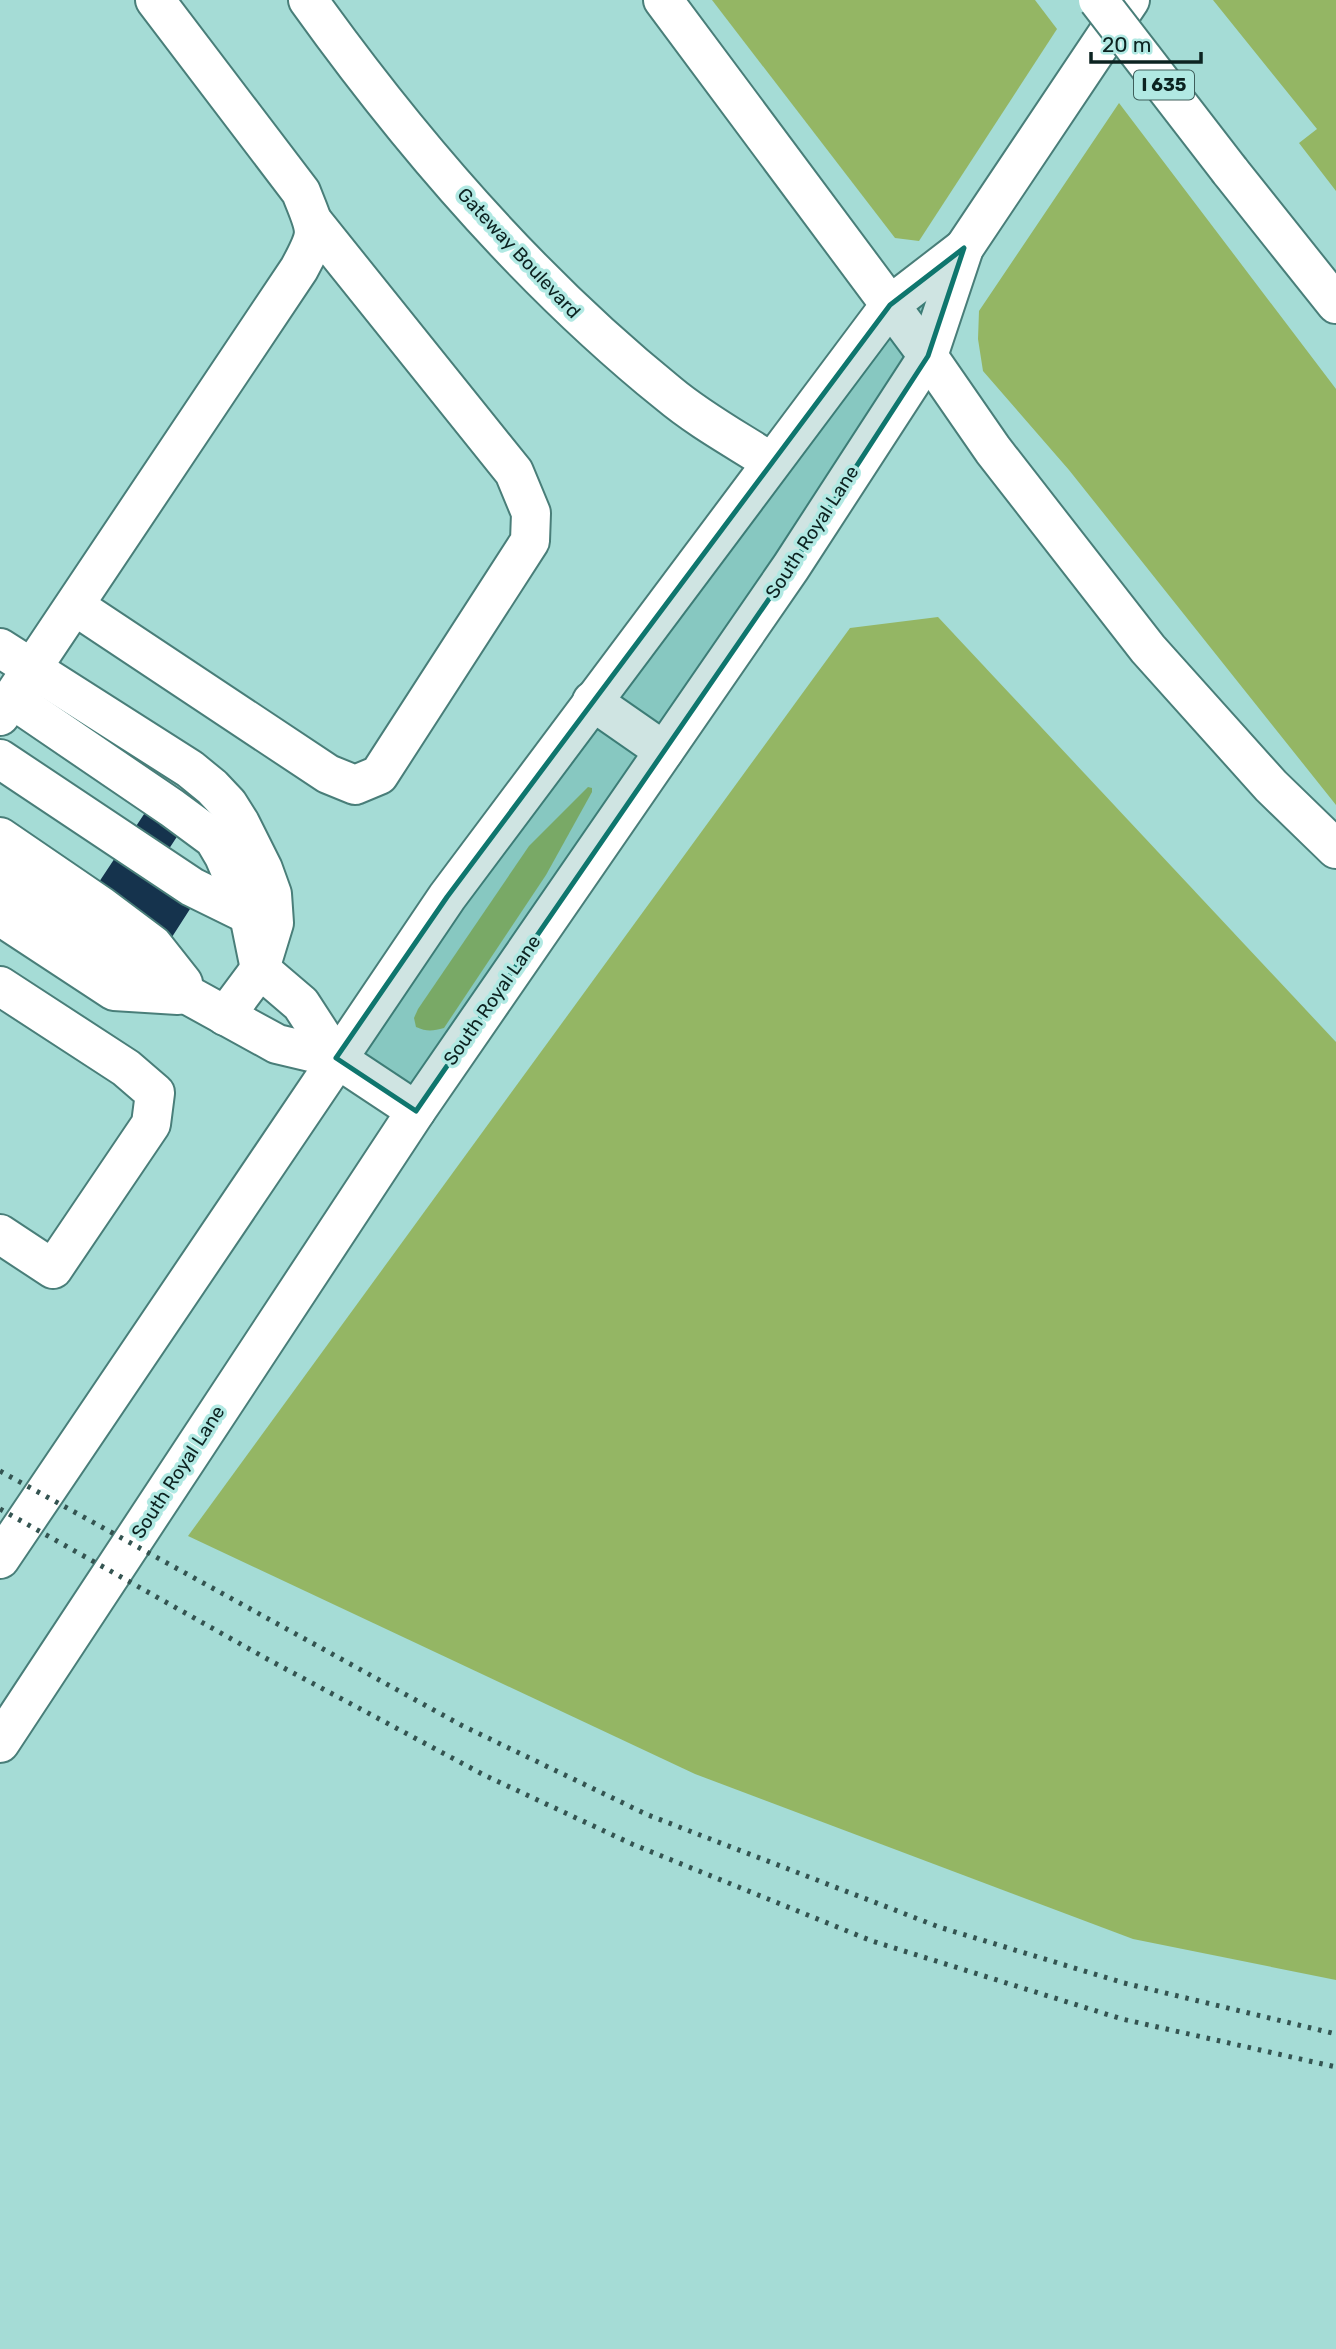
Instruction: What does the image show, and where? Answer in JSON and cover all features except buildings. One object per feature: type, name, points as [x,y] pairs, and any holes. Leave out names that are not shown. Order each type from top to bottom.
[{"type":"main road","points":[[75,606],[328,774],[355,785],[379,775],[530,541],[531,513],[514,472],[314,223],[301,192],[155,0]]},
{"type":"main road","name":"Gateway Boulevard","points":[[308,0],[392,112],[469,202],[569,309],[671,396],[771,462]]},
{"type":"main road","points":[[663,0],[928,356],[993,450],[1148,649],[1271,786],[1336,849]]},
{"type":"main road","name":"I 635","points":[[1098,0],[1336,304]]},
{"type":"main road","name":"South Royal Lane","points":[[0,1743],[416,1111],[790,567],[928,356],[964,248],[1130,0]]},
{"type":"main road","points":[[11,702],[299,269],[315,239],[314,223]]},
{"type":"main road","name":"South Royal Lane","points":[[0,1559],[447,897],[890,305],[964,248]]},
{"type":"main road","points":[[0,648],[11,702],[172,808],[214,839],[249,915],[260,969],[301,1004],[336,1058]]},
{"type":"main road","points":[[592,701],[664,751]]},
{"type":"main road","points":[[11,702],[190,769],[228,804],[263,869],[272,894],[274,923],[260,969],[225,1016]]},
{"type":"main road","points":[[0,759],[192,887],[249,915]]},
{"type":"main road","points":[[0,837],[102,906],[153,945],[193,996]]},
{"type":"main road","points":[[0,875],[137,967],[277,1044],[336,1058],[416,1111]]},
{"type":"main road","points":[[0,916],[114,991],[193,996]]},
{"type":"main road","points":[[0,986],[126,1068],[155,1093],[151,1124],[53,1269],[0,1234]]},
{"type":"highlighted area","points":[[964,248],[928,356],[791,567],[416,1111],[336,1058],[447,897],[890,305]]},
{"type":"green space","points":[[712,0],[1035,0],[1057,29],[919,241],[895,238]]},
{"type":"green space","points":[[1213,0],[1336,0],[1336,191],[1299,143],[1317,129]]},
{"type":"green space","points":[[1119,103],[1336,389],[1336,805],[1069,470],[983,371],[978,339],[979,311]]},
{"type":"green space","points":[[938,617],[1336,1042],[1336,1980],[1133,1939],[695,1774],[188,1536],[850,628]]},
{"type":"green space","points":[[588,787],[592,788],[592,792],[546,875],[444,1028],[423,1030],[416,1027],[414,1018],[418,1009],[529,846]]},
{"type":"railway","points":[[0,1471],[461,1725],[648,1815],[939,1927],[1124,1983],[1336,2034]]},
{"type":"railway","points":[[0,1509],[269,1660],[484,1775],[632,1844],[872,1941],[1122,2019],[1336,2067]]}]
